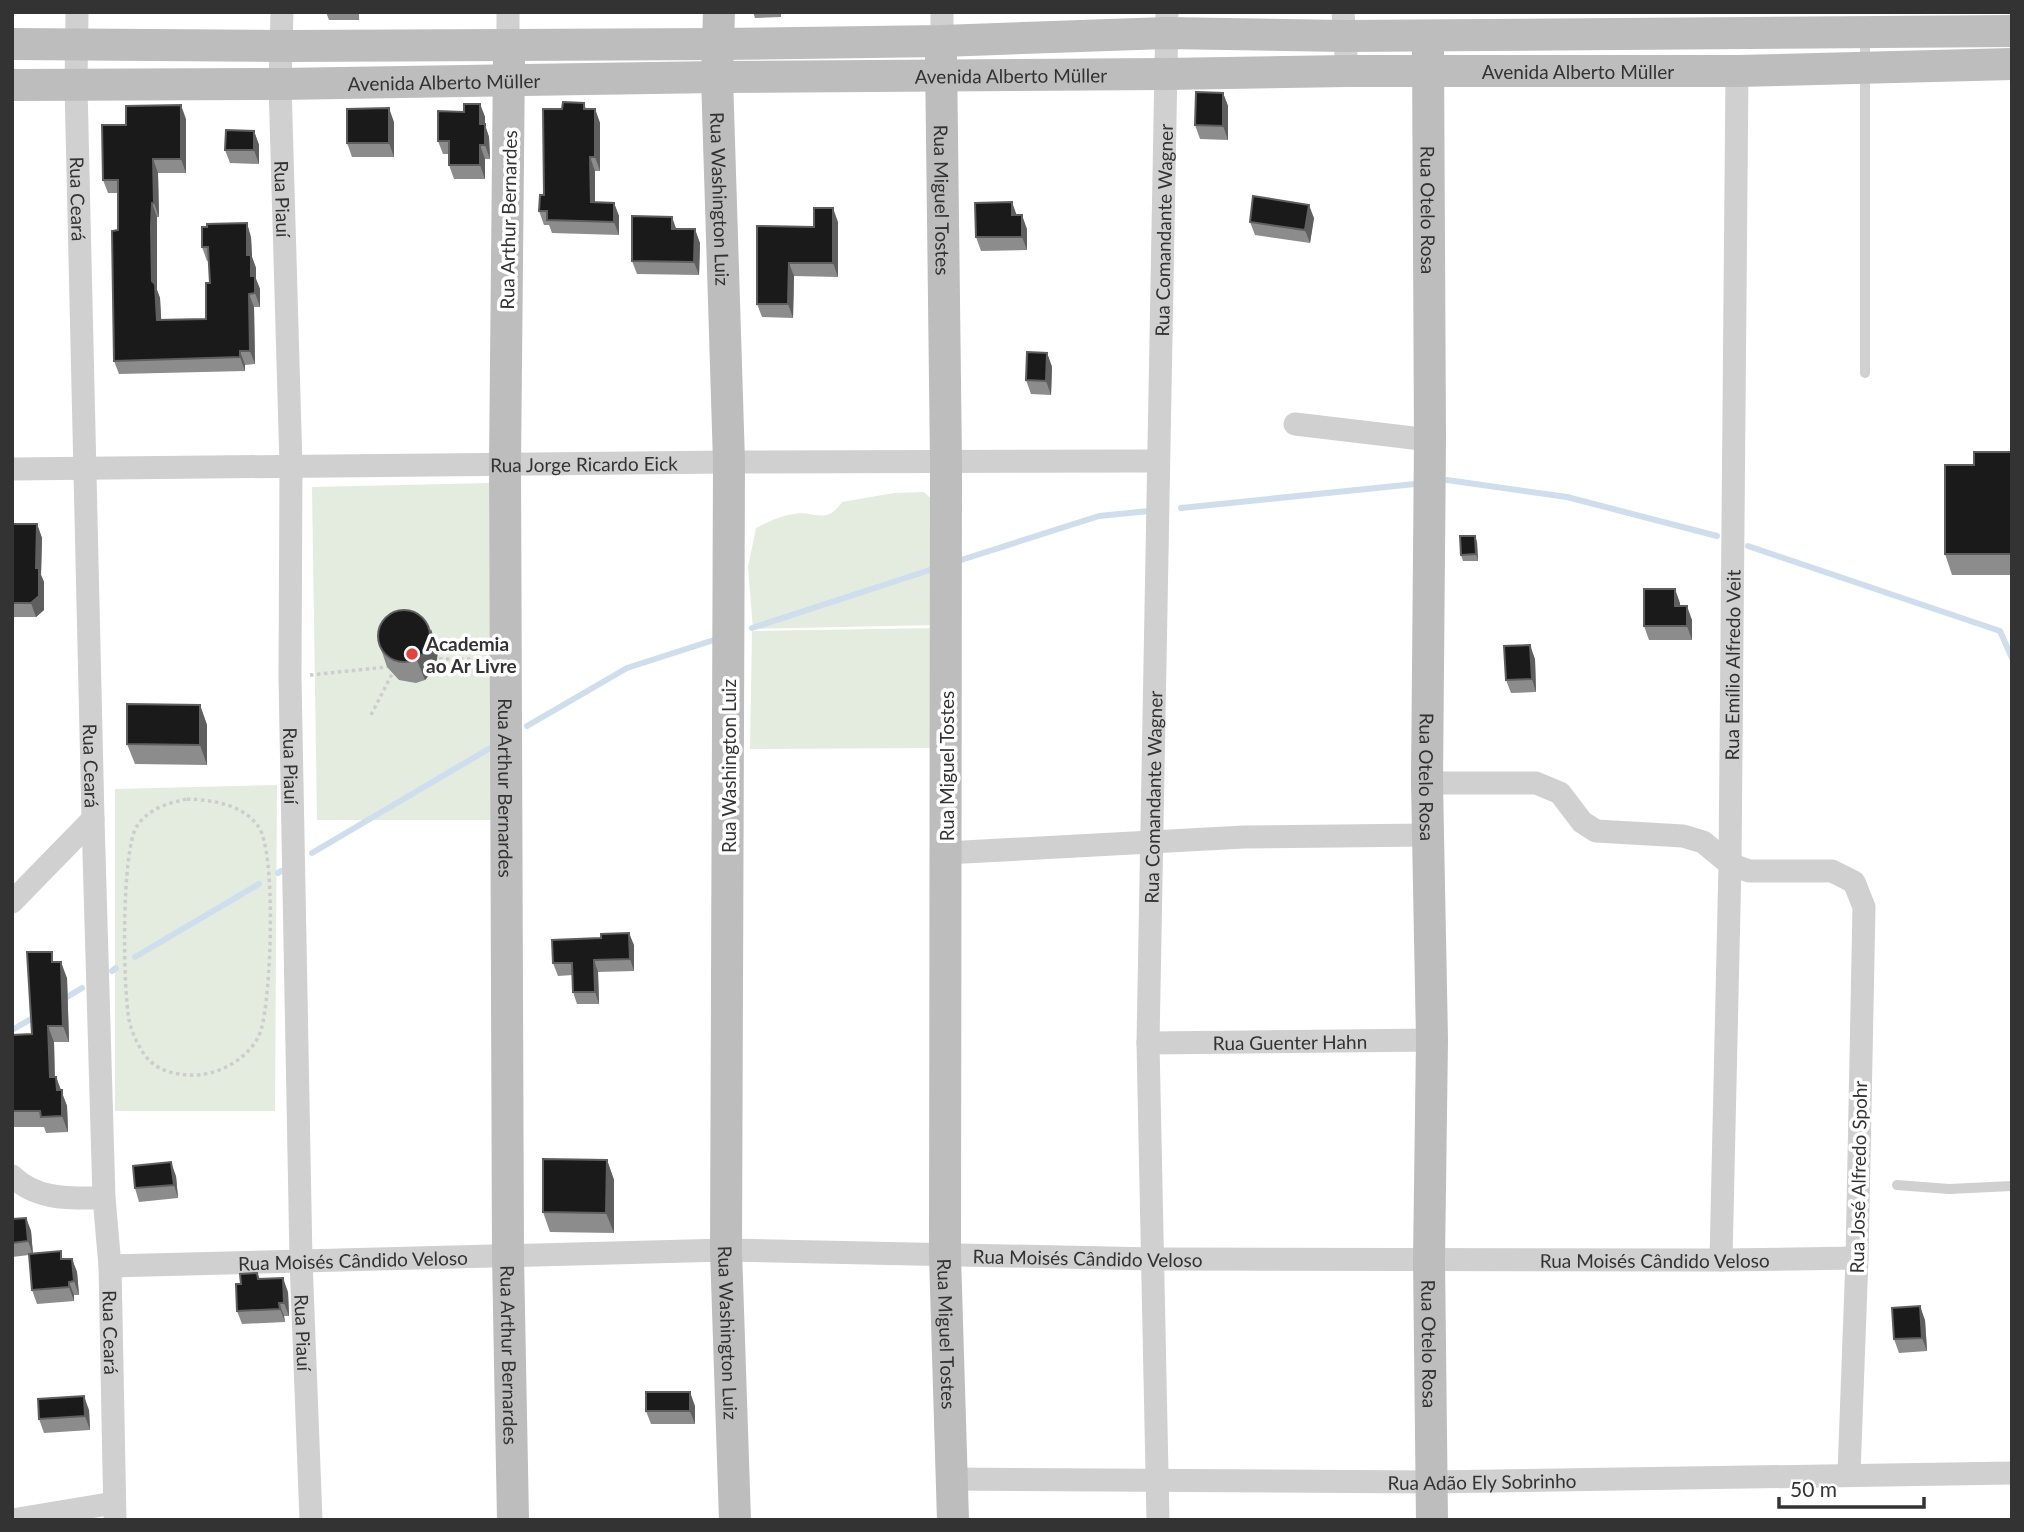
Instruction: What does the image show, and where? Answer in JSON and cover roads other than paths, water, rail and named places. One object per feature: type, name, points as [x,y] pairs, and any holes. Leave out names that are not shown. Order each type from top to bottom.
[{"type":"main road","name":"Rua Washington Luiz","points":[[719,12],[717,77],[729,462],[726,1250],[735,1520]]},
{"type":"main road","name":"Avenida Alberto Müller","points":[[12,44],[718,44],[942,27],[1167,23],[1344,24],[1427,36],[2012,31]]},
{"type":"main road","name":"Rua Miguel Tostes","points":[[942,27],[946,463],[945,1256],[953,1520]]},
{"type":"main road","name":"Rua Otelo Rosa","points":[[1427,36],[1430,440],[1427,783],[1432,1040],[1429,1260],[1432,1520]]},
{"type":"main road","name":"Rua Arthur Bernardes","points":[[508,45],[505,465],[508,660],[508,1257],[513,1520]]},
{"type":"main road","name":"Avenida Alberto Müller","points":[[12,85],[1429,70],[1737,71],[2012,64]]},
{"type":"street","name":"Rua Ceará","points":[[77,12],[76,86],[93,819],[104,1198],[110,1266],[114,1511]]},
{"type":"street","name":"Rua Piauí","points":[[282,12],[280,84],[291,466],[290,677],[301,1260],[312,1520]]},
{"type":"street","name":"Rua Arthur Bernardes","points":[[508,12],[508,45]]},
{"type":"street","name":"Rua Comandante Wagner","points":[[1158,1520],[1148,1043],[1167,23]]},
{"type":"street","points":[[1344,24],[1347,71]]},
{"type":"street","name":"Rua Emílio Alfredo Veit","points":[[1721,1261],[1730,864],[1737,71]]},
{"type":"street","points":[[1295,424],[1430,440]]},
{"type":"street","name":"Rua Jorge Ricardo Eick","points":[[12,469],[1157,461]]},
{"type":"street","points":[[1427,783],[1536,783],[1560,793],[1582,822],[1596,831],[1683,836],[1703,842],[1730,864]]},
{"type":"street","points":[[12,902],[93,819]]},
{"type":"street","points":[[946,853],[1244,837],[1428,835]]},
{"type":"street","name":"Rua José Alfredo Spohr","points":[[1730,864],[1749,871],[1832,871],[1854,882],[1864,907],[1857,1258],[1849,1474]]},
{"type":"street","name":"Rua Guenter Hahn","points":[[1148,1043],[1432,1040]]},
{"type":"street","points":[[15,1184],[62,1198],[104,1198]]},
{"type":"street","name":"Rua Moisés Cândido Veloso","points":[[110,1266],[726,1250],[1154,1259],[1721,1261],[1857,1258]]},
{"type":"street","name":"Rua Adão Ely Sobrinho","points":[[952,1479],[1432,1482],[2012,1473]]},
{"type":"street","points":[[12,1520],[114,1511]]},
{"type":"lane","points":[[1865,32],[1865,373]]},
{"type":"lane","points":[[1896,1185],[1949,1189],[2012,1186]]},
{"type":"waterway","points":[[1447,480],[1567,497],[1717,536]]},
{"type":"waterway","points":[[1181,508],[1415,484]]},
{"type":"waterway","points":[[961,560],[1099,516],[1149,511]]},
{"type":"waterway","points":[[1748,546],[2000,631],[2012,658]]},
{"type":"waterway","points":[[752,628],[936,568]]},
{"type":"waterway","points":[[527,726],[627,668],[717,639]]},
{"type":"waterway","points":[[312,853],[497,744]]},
{"type":"waterway","points":[[135,957],[259,884]]},
{"type":"waterway","points":[[112,971],[116,968]]},
{"type":"waterway","points":[[62,1000],[82,988]]},
{"type":"waterway","points":[[12,1030],[38,1015]]},
{"type":"place","name":"Academia ao Ar Livre","points":[[412,654]]}]
